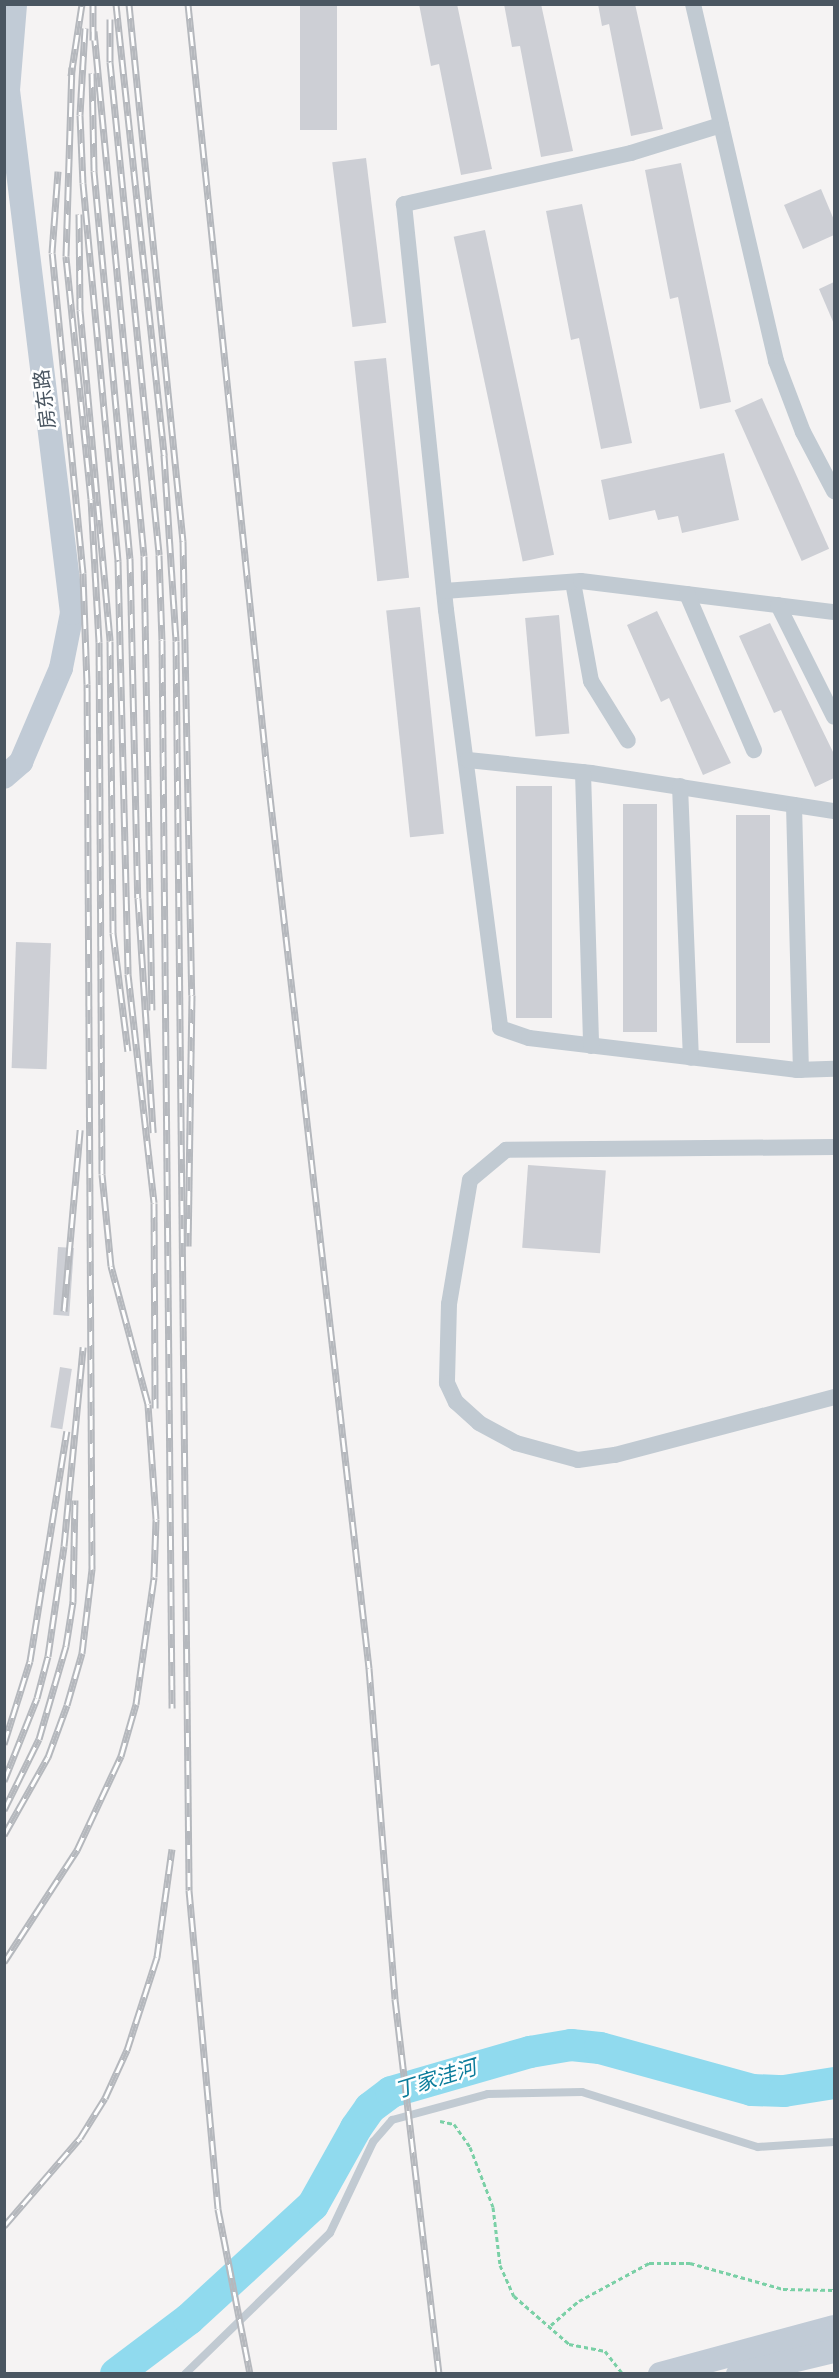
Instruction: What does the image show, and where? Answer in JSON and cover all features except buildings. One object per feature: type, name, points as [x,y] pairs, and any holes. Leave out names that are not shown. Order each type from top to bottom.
[{"type":"main road","name":"房东路","points":[[4,777],[21,762],[61,668],[72,612],[8,90],[15,4]]},
{"type":"main road","points":[[660,2373],[834,2327]]},
{"type":"main road","points":[[738,2373],[834,2351]]},
{"type":"street","points":[[693,4],[776,361],[803,432],[833,487]]},
{"type":"street","points":[[722,125],[631,153],[404,204],[444,591],[468,760],[500,1028],[529,1038],[591,1046],[801,1070],[834,1069]]},
{"type":"street","points":[[444,591],[573,582],[834,612]]},
{"type":"street","points":[[573,582],[591,681],[628,741]]},
{"type":"street","points":[[687,594],[753,750]]},
{"type":"street","points":[[778,605],[834,717]]},
{"type":"street","points":[[468,760],[583,772],[834,811]]},
{"type":"street","points":[[583,772],[591,1046]]},
{"type":"street","points":[[680,786],[691,1058]]},
{"type":"street","points":[[794,805],[801,1070]]},
{"type":"street","points":[[834,1147],[506,1150],[470,1179],[449,1304],[447,1383],[456,1401],[479,1423],[516,1443],[578,1460],[615,1455],[834,1397]]},
{"type":"lane","points":[[184,2373],[330,2233],[373,2142],[392,2120],[488,2094],[582,2092],[758,2147],[834,2142]]},
{"type":"path","points":[[435,2120],[454,2124],[470,2147],[493,2207],[500,2265],[514,2296],[551,2325],[569,2344],[605,2351],[622,2373]]},
{"type":"path","points":[[551,2325],[579,2301],[649,2263],[690,2263],[783,2289],[834,2290]]},
{"type":"waterway","name":"丁家洼河","points":[[116,2374],[189,2319],[313,2205],[356,2128],[370,2108],[391,2092],[530,2052],[571,2045],[600,2048],[752,2090],[784,2091],[834,2083]]},
{"type":"railway","points":[[71,76],[82,4]]},
{"type":"railway","points":[[93,4],[93,40]]},
{"type":"railway","points":[[116,4],[164,455],[176,641],[189,1890],[218,2209],[250,2374]]},
{"type":"railway","points":[[129,4],[183,541],[192,995],[188,1246]]},
{"type":"railway","points":[[188,4],[267,770],[369,1668],[395,1999],[439,2374]]},
{"type":"railway","points":[[110,19],[110,62],[159,555],[162,640],[172,1708]]},
{"type":"railway","points":[[85,28],[80,115],[83,183],[118,561],[128,974],[154,1203],[155,1408]]},
{"type":"railway","points":[[94,31],[144,556],[152,1010]]},
{"type":"railway","points":[[4,1962],[77,1850],[121,1756],[136,1704],[154,1577],[156,1519],[148,1404],[111,1266],[102,1174],[99,642],[91,499],[66,256],[72,67]]},
{"type":"railway","points":[[92,73],[94,171],[130,558],[138,898],[153,1133]]},
{"type":"railway","points":[[4,1835],[48,1757],[67,1705],[82,1653],[92,1569],[87,684],[83,573],[52,253],[58,171]]},
{"type":"railway","points":[[79,214],[80,310],[110,641],[113,933],[128,1051]]},
{"type":"railway","points":[[64,1311],[80,1130]]},
{"type":"railway","points":[[4,1781],[37,1698],[48,1656],[64,1546],[83,1347]]},
{"type":"railway","points":[[4,1744],[30,1661],[67,1431]]},
{"type":"railway","points":[[4,1810],[39,1739],[66,1646],[73,1602],[75,1500]]},
{"type":"railway","points":[[4,2226],[80,2138],[105,2098],[127,2050],[157,1957],[172,1849]]}]
